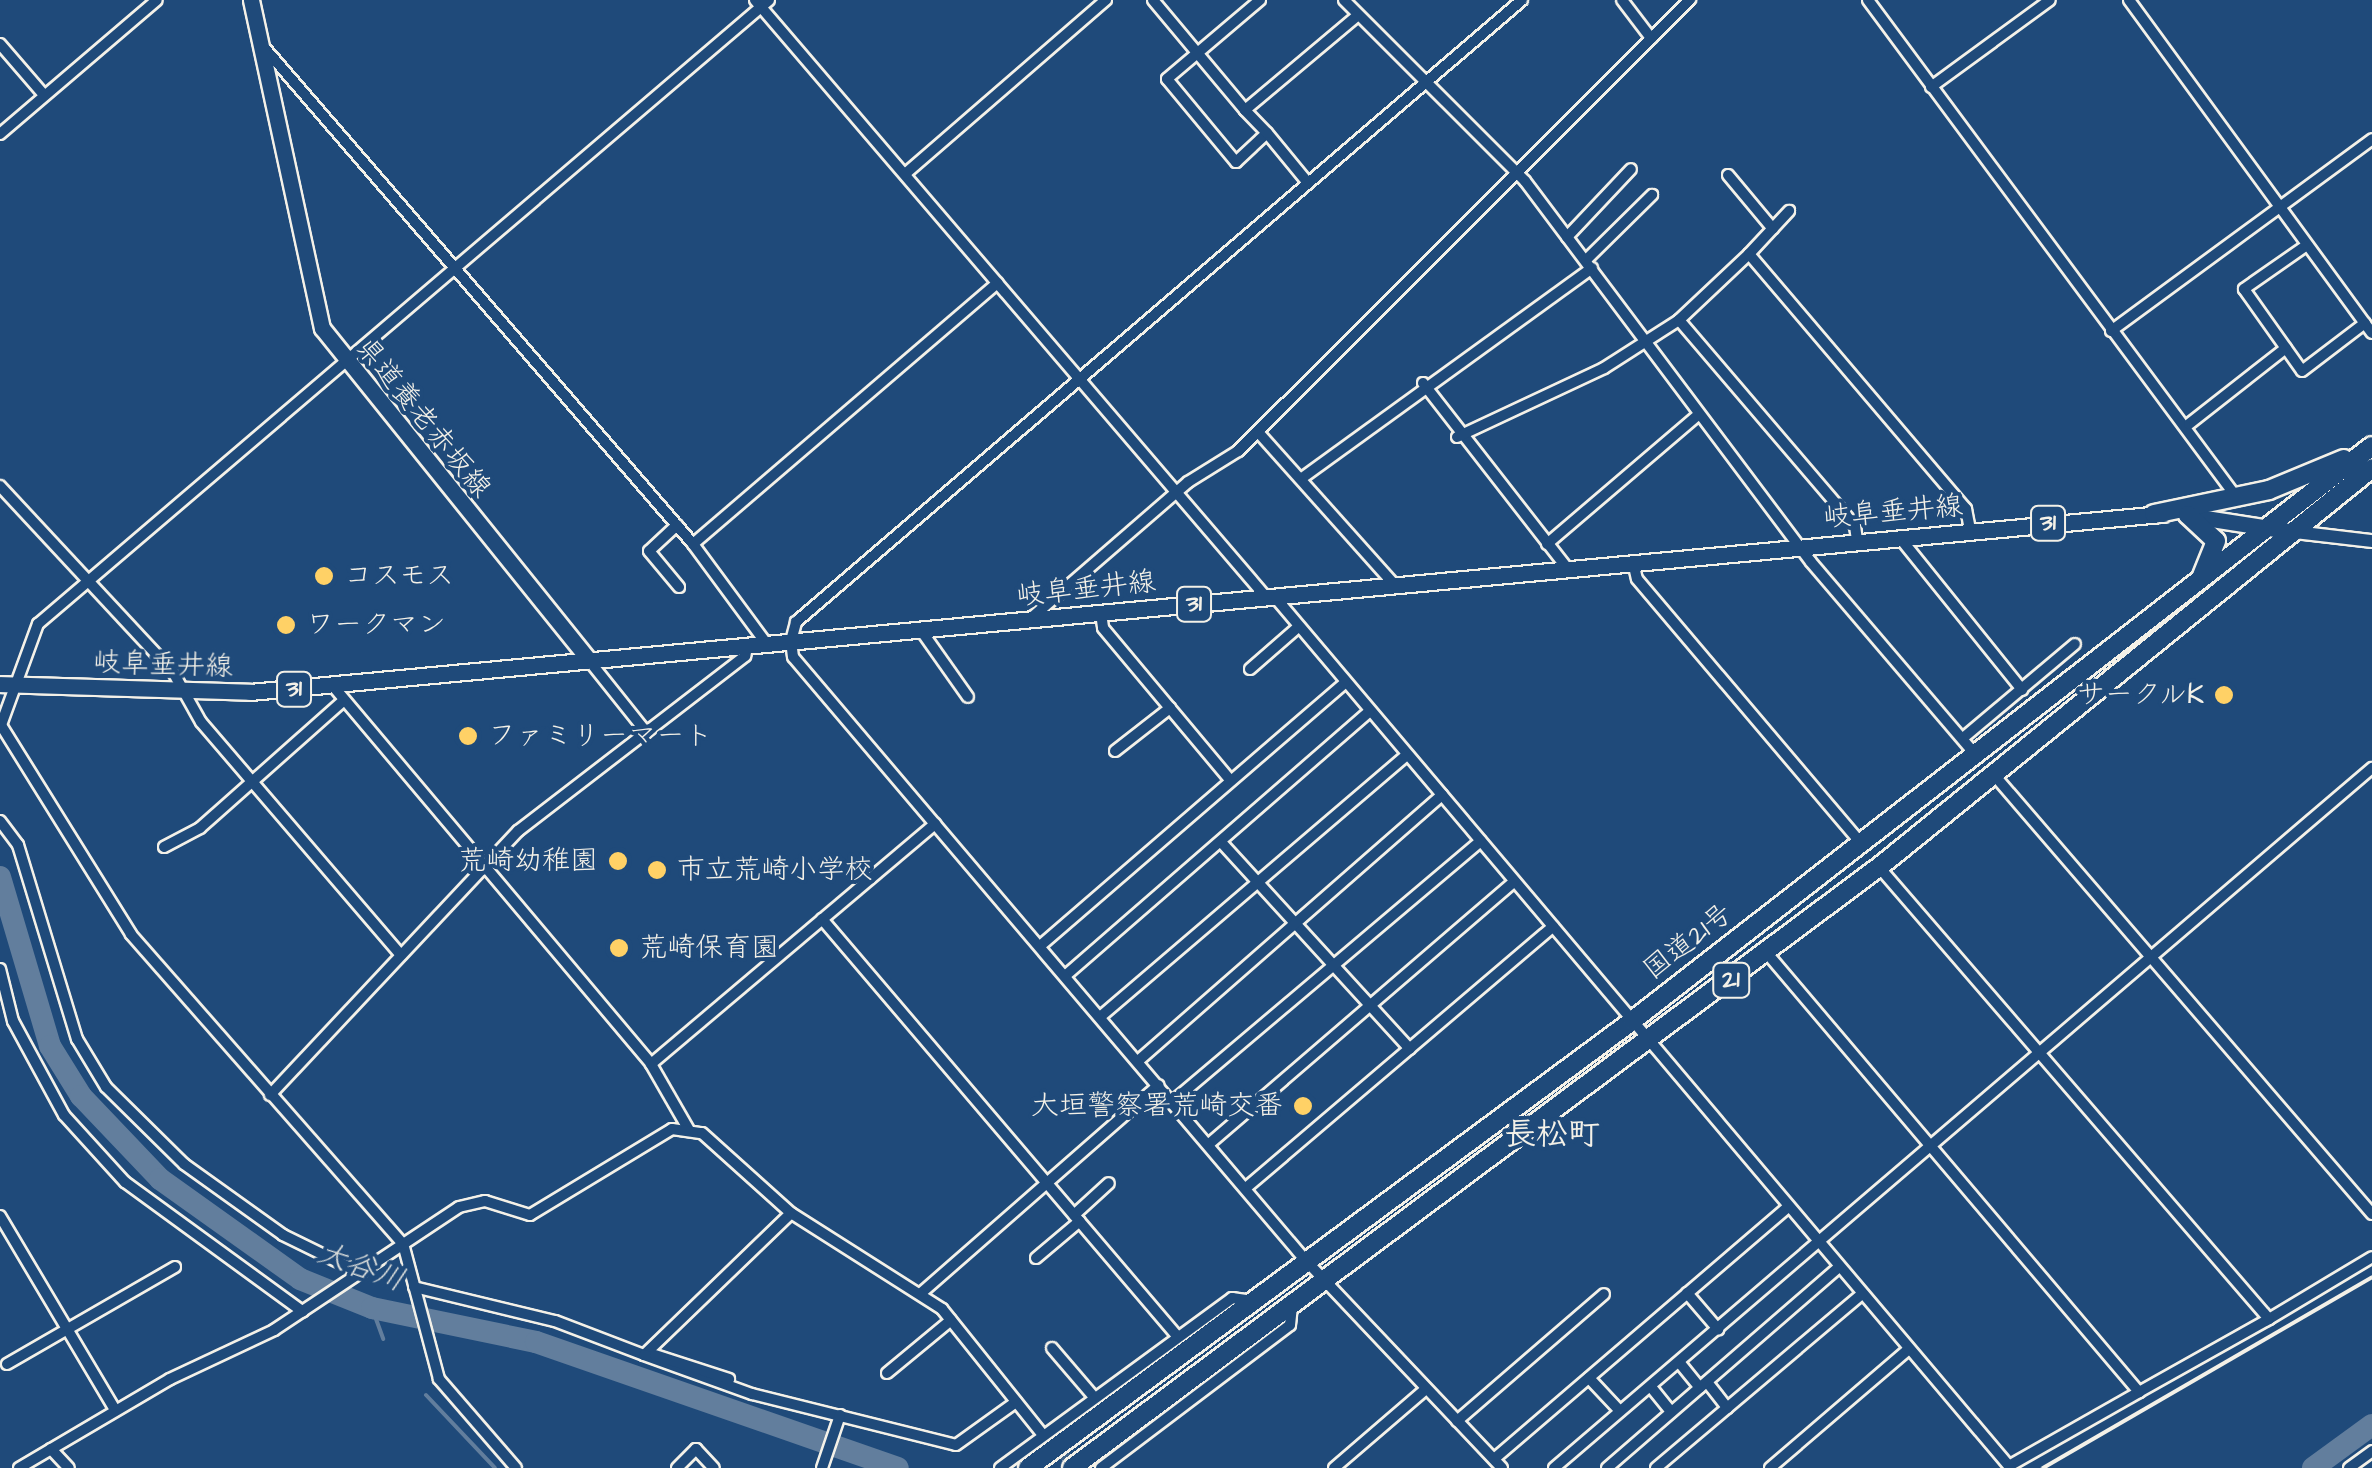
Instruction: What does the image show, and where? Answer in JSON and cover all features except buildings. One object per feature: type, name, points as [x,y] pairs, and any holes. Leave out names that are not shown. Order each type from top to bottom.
[{"type":"highway","name":"21","points":[[2154,514],[2237,498],[2306,477],[2372,444]]},
{"type":"highway","name":"国道21号","points":[[1028,1468],[1632,1021],[1976,754],[2115,652],[2372,444]]},
{"type":"highway","name":"国道21号","points":[[1072,1468],[1652,1042],[1995,776],[2372,468]]},
{"type":"highway","name":"21","points":[[2115,652],[2210,567],[2213,534],[2188,515]]},
{"type":"main road","name":"県道養老赤坂線","points":[[251,0],[310,298],[343,363],[587,658]]},
{"type":"main road","name":"岐阜垂井線","points":[[7,684],[185,692],[332,686],[587,658],[2154,514],[2188,515],[2296,532]]},
{"type":"street","points":[[0,134],[157,0]]},
{"type":"street","points":[[906,174],[1106,0]]},
{"type":"street","points":[[1153,0],[1308,184]]},
{"type":"street","points":[[1260,0],[1167,79],[1236,162],[1267,134]]},
{"type":"street","points":[[1344,0],[1516,174],[1589,264],[1640,340],[1800,546],[1976,754]]},
{"type":"street","points":[[1522,0],[796,622],[790,641],[794,657],[1306,1260],[1498,1464],[1589,1378],[1788,1207]]},
{"type":"street","points":[[1622,0],[1651,38]]},
{"type":"street","points":[[1030,620],[1175,493],[1258,432],[1690,0]]},
{"type":"street","points":[[1868,0],[2176,420],[2189,424],[2237,498]]},
{"type":"street","points":[[1931,87],[2050,0]]},
{"type":"street","points":[[2129,0],[2368,328],[2302,370],[2244,289],[2307,245]]},
{"type":"street","points":[[516,1468],[458,1407],[426,1346],[403,1244],[131,934],[0,725],[7,684],[38,624],[762,2],[1175,493],[1270,596],[1481,840],[2010,1466],[2372,1257]]},
{"type":"street","points":[[1245,110],[1357,16]]},
{"type":"street","points":[[259,42],[456,265],[677,525],[766,643]]},
{"type":"street","points":[[0,44],[44,96]]},
{"type":"street","points":[[2111,331],[2372,139]]},
{"type":"street","points":[[1567,236],[1631,169]]},
{"type":"street","points":[[1728,175],[1772,228]]},
{"type":"street","points":[[1302,478],[1423,382],[1589,264],[1652,195]]},
{"type":"street","points":[[1458,437],[1604,368],[1640,340],[1678,320],[1789,211]]},
{"type":"street","points":[[1749,254],[1966,510],[1970,530]]},
{"type":"street","points":[[693,544],[998,283]]},
{"type":"street","points":[[1678,320],[1855,526],[1856,540]]},
{"type":"street","points":[[2189,424],[2286,348]]},
{"type":"street","points":[[1423,382],[1458,437],[1567,568]]},
{"type":"street","points":[[1547,544],[1698,415]]},
{"type":"street","points":[[1258,432],[1396,585]]},
{"type":"street","points":[[0,486],[185,692],[251,780],[401,955]]},
{"type":"street","points":[[677,525],[648,550],[678,587]]},
{"type":"street","points":[[2296,532],[2372,541]]},
{"type":"street","points":[[1900,538],[2022,690]]},
{"type":"street","points":[[1633,562],[1638,579],[1861,843]]},
{"type":"street","points":[[1101,612],[1103,628],[1231,781]]},
{"type":"street","points":[[1250,668],[1297,628]]},
{"type":"street","points":[[920,630],[968,696]]},
{"type":"street","points":[[1962,738],[2076,644]]},
{"type":"street","points":[[270,1095],[484,867],[748,645]]},
{"type":"street","points":[[587,658],[646,732]]},
{"type":"street","points":[[1040,946],[1346,683]]},
{"type":"street","points":[[332,686],[651,1064],[689,1130],[791,1213],[920,1294],[951,1320],[1042,1434]]},
{"type":"street","points":[[164,847],[200,828],[342,702]]},
{"type":"street","points":[[1115,751],[1170,708]]},
{"type":"street","points":[[1065,976],[1369,712]]},
{"type":"street","points":[[1100,1016],[1407,755]]},
{"type":"street","points":[[1554,1468],[2372,768]]},
{"type":"street","points":[[1995,776],[2372,1214]]},
{"type":"street","points":[[1138,1061],[1442,795]]},
{"type":"street","points":[[0,822],[18,845],[78,1039],[106,1088],[226,1195],[311,1252],[359,1275]]},
{"type":"street","points":[[651,1064],[935,824]]},
{"type":"street","points":[[1173,1102],[1481,840]]},
{"type":"street","points":[[1222,842],[1410,1050]]},
{"type":"street","points":[[1879,866],[2268,1319]]},
{"type":"street","points":[[1209,1144],[1515,882]]},
{"type":"street","points":[[822,919],[1178,1337]]},
{"type":"street","points":[[1246,1187],[1553,927]]},
{"type":"street","points":[[1766,952],[2140,1392]]},
{"type":"street","points":[[0,969],[13,1021],[64,1116],[125,1182],[306,1310]]},
{"type":"street","points":[[0,1027],[13,1021]]},
{"type":"street","points":[[920,1294],[1159,1086]]},
{"type":"street","points":[[19,1468],[115,1410],[306,1310],[472,1200],[530,1215],[653,1139],[689,1130]]},
{"type":"street","points":[[1036,1258],[1109,1183]]},
{"type":"street","points":[[644,1355],[791,1213]]},
{"type":"street","points":[[0,1216],[115,1410]]},
{"type":"street","points":[[7,1364],[175,1267]]},
{"type":"street","points":[[1606,1468],[1840,1268]]},
{"type":"street","points":[[415,1293],[555,1321],[740,1390],[839,1419],[956,1445],[1016,1402]]},
{"type":"street","points":[[1457,1421],[1604,1294]]},
{"type":"street","points":[[1687,1294],[1718,1329]]},
{"type":"street","points":[[1656,1468],[1862,1294]]},
{"type":"street","points":[[1000,1468],[1232,1298],[1256,1301]]},
{"type":"street","points":[[1101,1468],[1290,1325],[1292,1306]]},
{"type":"street","points":[[887,1374],[951,1320]]},
{"type":"street","points":[[1052,1348],[1094,1397]]},
{"type":"street","points":[[1770,1468],[1909,1349]]},
{"type":"street","points":[[1679,1362],[1728,1408]]},
{"type":"street","points":[[1589,1378],[1620,1411]]},
{"type":"street","points":[[1650,1386],[1671,1412]]},
{"type":"street","points":[[1334,1468],[1426,1389]]},
{"type":"street","points":[[822,1468],[839,1419]]},
{"type":"street","points":[[51,1449],[70,1468]]},
{"type":"street","points":[[676,1468],[696,1449],[714,1468]]},
{"type":"street","points":[[2349,1468],[2372,1451]]},
{"type":"waterway","name":"大谷川","points":[[0,877],[50,1046],[81,1096],[160,1179],[300,1279],[372,1308],[536,1342],[898,1468]]},
{"type":"waterway","points":[[372,1308],[383,1339]]},
{"type":"waterway","points":[[426,1395],[495,1468]]},
{"type":"waterway","points":[[2313,1468],[2372,1425]]},
{"type":"tunnel","points":[[1042,1434],[1076,1467]]},
{"type":"railway","points":[[2043,1468],[2372,1277]]},
{"type":"place","name":"コスモス","points":[[324,576]]},
{"type":"place","name":"ワークマン","points":[[286,625]]},
{"type":"place","name":"サークルK","points":[[2224,695]]},
{"type":"place","name":"ファミリーマート","points":[[468,736]]},
{"type":"place","name":"荒崎幼稚園","points":[[618,861]]},
{"type":"place","name":"市立荒崎小学校","points":[[657,870]]},
{"type":"place","name":"荒崎保育園","points":[[619,948]]},
{"type":"place","name":"大垣警察署荒崎交番","points":[[1303,1106]]},
{"type":"district","name":"長松町","points":[[1552,1135]]}]
